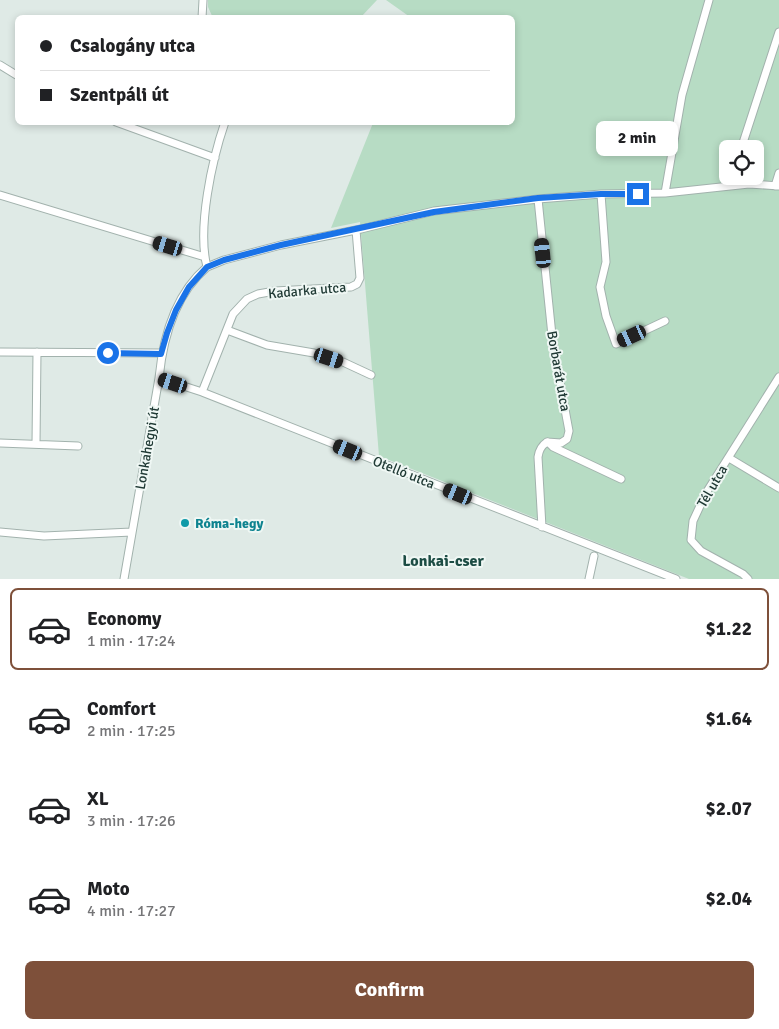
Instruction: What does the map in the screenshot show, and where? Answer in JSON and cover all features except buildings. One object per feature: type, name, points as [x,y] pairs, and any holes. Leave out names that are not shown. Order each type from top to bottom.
[{"type":"street","points":[[202,15],[203,0]]},
{"type":"street","points":[[664,193],[682,95],[709,0]]},
{"type":"street","points":[[744,140],[779,32]]},
{"type":"street","points":[[0,65],[15,74]]},
{"type":"street","points":[[124,125],[215,158]]},
{"type":"street","points":[[224,125],[215,158],[206,216],[205,257],[207,267],[224,260],[266,249],[434,212],[538,198],[664,193],[748,184],[777,186],[779,173]]},
{"type":"street","points":[[601,194],[606,262],[600,287],[606,316],[616,344],[665,321]]},
{"type":"street","points":[[0,195],[205,257]]},
{"type":"street","name":"Borbarát utca","points":[[538,198],[553,345],[569,431],[567,439],[562,442],[547,442]]},
{"type":"street","name":"Kadarka utca","points":[[202,392],[233,314],[247,299],[258,294],[275,291],[351,287],[357,284],[360,278],[356,230]]},
{"type":"street","name":"Lonkahegyi út","points":[[124,579],[159,378],[161,354],[176,310],[189,287],[207,267]]},
{"type":"street","points":[[227,330],[267,345],[314,353],[343,362],[371,375]]},
{"type":"street","points":[[0,352],[161,354]]},
{"type":"street","points":[[36,444],[37,352]]},
{"type":"street","name":"Tél utca","points":[[748,579],[743,574],[701,551],[691,540],[693,521],[706,493],[779,377]]},
{"type":"street","name":"Otelló utca","points":[[159,378],[202,392],[676,579]]},
{"type":"street","points":[[542,527],[538,457],[542,445],[547,442],[553,447],[621,479]]},
{"type":"street","points":[[0,443],[78,446]]},
{"type":"street","points":[[729,458],[779,488]]},
{"type":"street","points":[[0,532],[44,536],[132,532]]},
{"type":"street","points":[[590,579],[594,556]]},
{"type":"green space","points":[[208,0],[377,0],[363,15],[212,15],[208,7]]},
{"type":"green space","points":[[386,0],[779,0],[779,579],[689,579],[379,456],[360,222],[331,228],[372,125],[515,125],[515,15],[407,15]]},
{"type":"place","name":"Róma-hegy","points":[[185,523]]},
{"type":"district","name":"Lonkai-cser","points":[[443,560]]},
{"type":"route","points":[[108,353],[161,354],[176,310],[189,287],[207,267],[224,260],[281,245],[434,212],[538,198],[638,194]]}]
